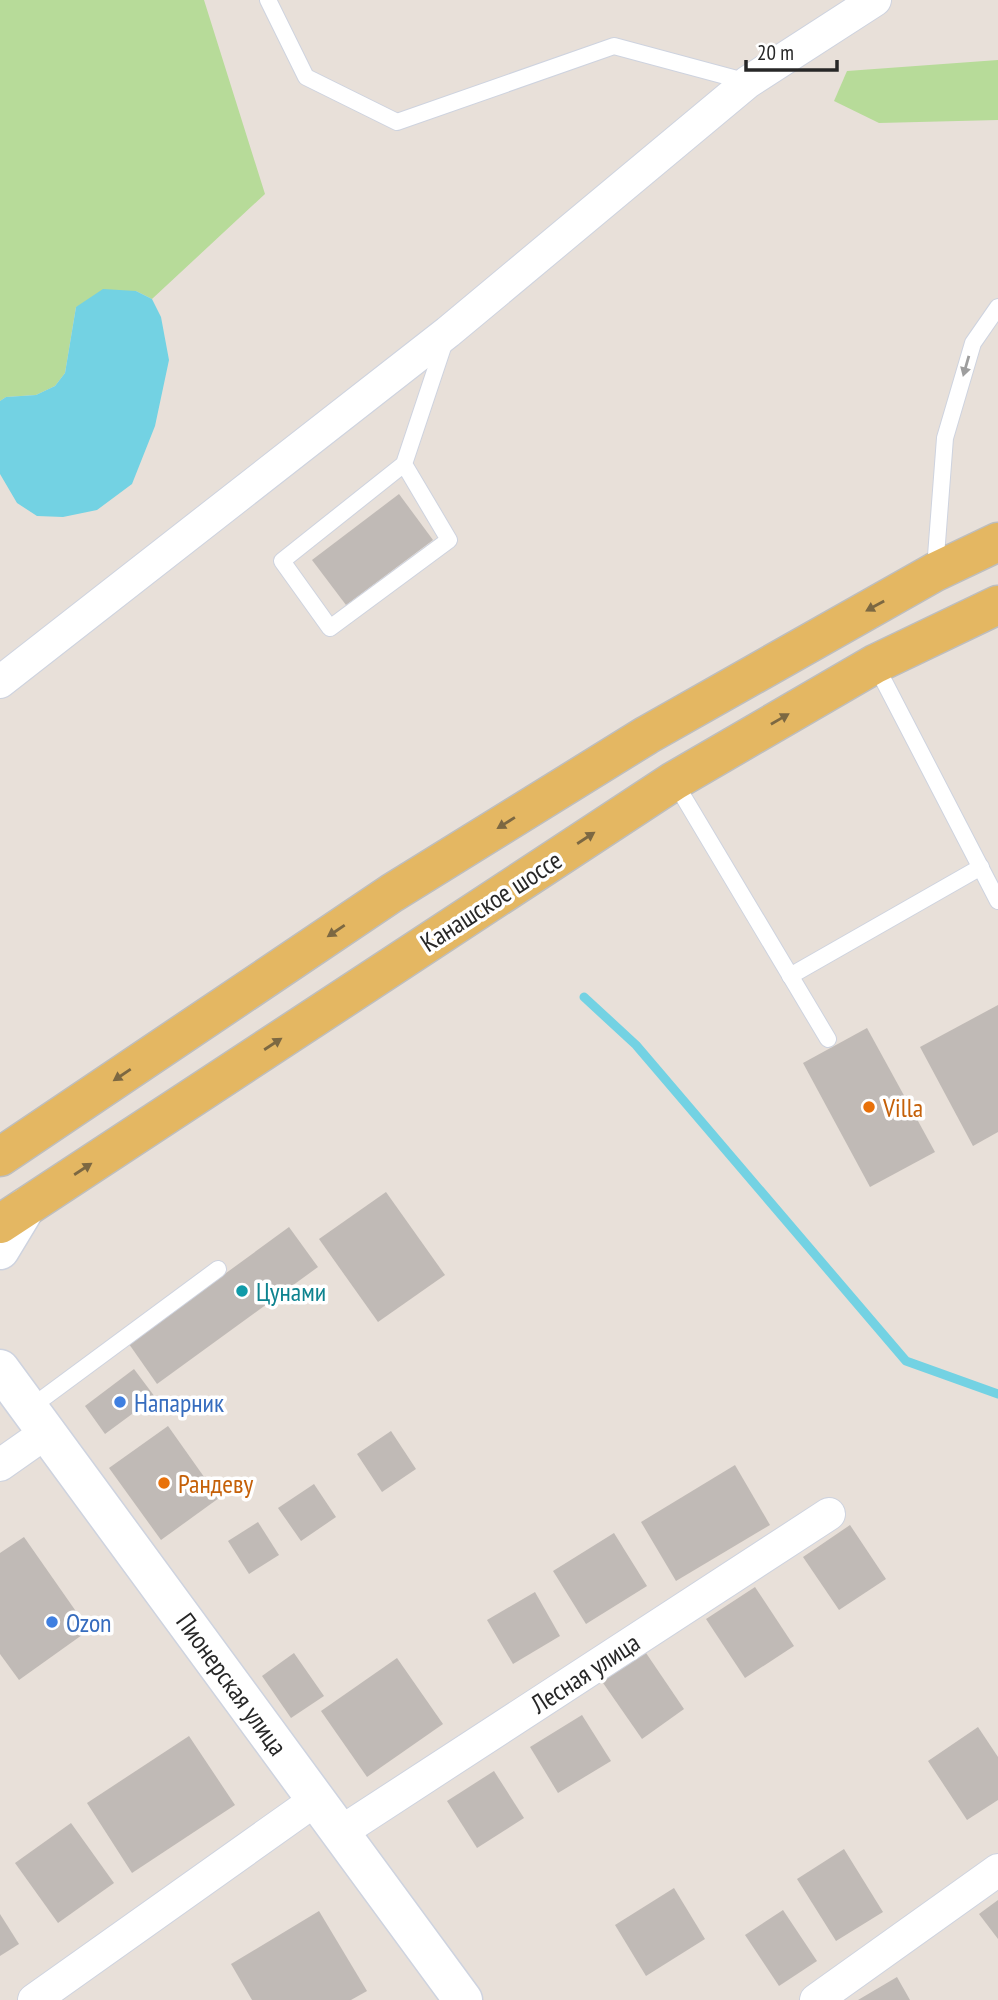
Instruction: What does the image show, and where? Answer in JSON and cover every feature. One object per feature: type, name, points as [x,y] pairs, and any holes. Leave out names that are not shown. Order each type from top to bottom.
[{"type":"main road","points":[[0,1157],[393,893],[647,735],[935,572],[998,542]]},
{"type":"main road","name":"Канашское шоссе","points":[[13,1216],[674,781],[875,664],[998,605]]},
{"type":"street","points":[[0,682],[448,332],[748,82],[876,0]]},
{"type":"street","points":[[0,1250],[13,1216]]},
{"type":"street","name":"Пионерская улица","points":[[0,1368],[463,2000]]},
{"type":"street","points":[[0,1465],[39,1420]]},
{"type":"street","name":"Лесная улица","points":[[341,1832],[829,1514]]},
{"type":"street","points":[[34,2000],[317,1799]]},
{"type":"street","points":[[816,2000],[998,1870]]},
{"type":"lane","points":[[268,0],[306,77],[397,122],[614,46],[748,82]]},
{"type":"lane","points":[[935,572],[945,438],[973,343],[998,307]]},
{"type":"lane","points":[[404,464],[449,540],[330,628],[282,561],[404,464],[448,332]]},
{"type":"lane","points":[[875,664],[998,901]]},
{"type":"lane","points":[[674,781],[828,1039]]},
{"type":"lane","points":[[790,976],[981,867]]},
{"type":"lane","points":[[39,1420],[218,1269]]},
{"type":"green space","points":[[0,0],[204,0],[265,194],[152,299],[136,291],[76,307],[65,373],[55,386],[36,395],[6,397],[0,401]]},
{"type":"green space","points":[[998,60],[998,120],[879,123],[834,101],[847,71]]},
{"type":"water","points":[[103,289],[136,291],[152,299],[161,317],[169,360],[155,426],[132,484],[97,510],[63,517],[37,516],[17,503],[0,474],[0,401],[6,397],[36,395],[55,386],[65,373],[76,307]]},
{"type":"building","points":[[399,494],[433,540],[346,605],[312,560]]},
{"type":"building","points":[[998,1005],[998,1132],[973,1146],[920,1047]]},
{"type":"building","name":"Villa","points":[[867,1028],[935,1152],[870,1187],[803,1063]]},
{"type":"building","points":[[386,1192],[445,1275],[378,1322],[319,1239]]},
{"type":"building","name":"Цунами","points":[[289,1227],[318,1267],[157,1384],[129,1344]]},
{"type":"building","name":"Напарник","points":[[134,1369],[155,1397],[105,1434],[85,1406]]},
{"type":"building","name":"Рандеву","points":[[168,1426],[219,1498],[161,1540],[109,1468]]},
{"type":"building","points":[[391,1431],[416,1469],[382,1492],[357,1454]]},
{"type":"building","points":[[735,1465],[770,1525],[676,1581],[641,1522]]},
{"type":"building","points":[[314,1484],[336,1517],[301,1541],[278,1508]]},
{"type":"building","points":[[258,1522],[279,1555],[249,1574],[228,1541]]},
{"type":"building","points":[[850,1525],[886,1579],[839,1610],[803,1557]]},
{"type":"building","points":[[614,1533],[647,1586],[586,1624],[553,1571]]},
{"type":"building","points":[[24,1537],[89,1630],[19,1680],[0,1654],[0,1553]]},
{"type":"building","points":[[755,1587],[794,1646],[745,1678],[706,1619]]},
{"type":"building","points":[[535,1592],[560,1636],[513,1664],[487,1620]]},
{"type":"building","points":[[644,1650],[684,1709],[642,1739],[601,1680]]},
{"type":"building","points":[[294,1653],[324,1696],[291,1718],[262,1676]]},
{"type":"building","points":[[397,1658],[443,1724],[367,1777],[321,1711]]},
{"type":"building","points":[[582,1715],[611,1761],[558,1793],[530,1747]]},
{"type":"building","points":[[978,1727],[998,1757],[998,1800],[967,1820],[928,1761]]},
{"type":"building","points":[[189,1736],[235,1805],[132,1873],[87,1803]]},
{"type":"building","points":[[494,1771],[524,1818],[477,1848],[447,1801]]},
{"type":"building","points":[[71,1823],[114,1883],[58,1923],[15,1863]]},
{"type":"building","points":[[844,1849],[883,1912],[836,1941],[797,1879]]},
{"type":"building","points":[[674,1888],[705,1939],[646,1976],[615,1925]]},
{"type":"building","points":[[998,1900],[998,1939],[979,1914]]},
{"type":"building","points":[[783,1910],[817,1961],[779,1986],[745,1935]]},
{"type":"building","points":[[319,1911],[367,1991],[351,2000],[252,2000],[231,1964]]},
{"type":"building","points":[[0,1914],[19,1944],[0,1956]]},
{"type":"building","points":[[897,1977],[910,2000],[858,2000]]},
{"type":"waterway","points":[[584,997],[636,1045],[906,1361],[998,1394]]},
{"type":"place","name":"Villa","points":[[869,1107]]},
{"type":"place","name":"Цунами","points":[[242,1291]]},
{"type":"place","name":"Напарник","points":[[120,1402]]},
{"type":"place","name":"Рандеву","points":[[164,1483]]},
{"type":"place","name":"Ozon","points":[[52,1622]]}]
